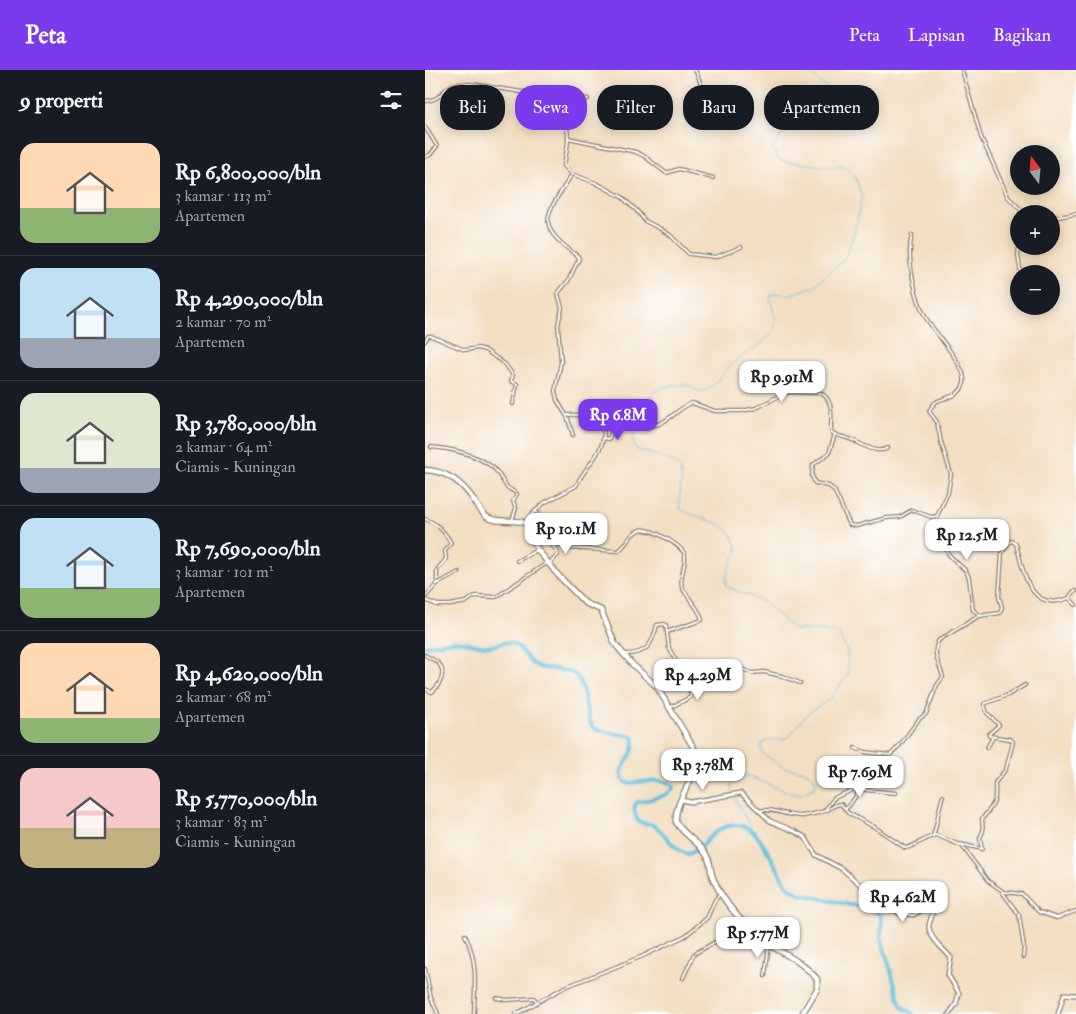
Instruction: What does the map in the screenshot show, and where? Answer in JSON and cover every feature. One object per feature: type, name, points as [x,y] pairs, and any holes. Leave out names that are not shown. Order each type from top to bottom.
[{"type":"highway","points":[[425,470],[440,472],[455,480],[469,494],[485,516],[492,520],[525,523],[529,528],[537,549],[585,603],[601,610],[612,640],[622,654],[657,687],[671,707],[695,750],[697,758],[681,800],[676,822],[703,850],[708,858],[713,877],[721,893],[754,933],[769,945],[803,964],[817,978],[817,989],[802,1014]]},
{"type":"main road","points":[[681,800],[691,802],[738,793],[744,795],[770,821],[805,838],[816,855],[841,868],[863,887],[886,888],[894,898],[896,911],[899,913],[913,914],[927,907],[932,909],[930,930],[936,942],[951,958],[948,975],[959,993],[956,1004],[949,1014]]},
{"type":"main road","points":[[1058,1014],[1064,995],[1067,993],[1076,995]]},
{"type":"street","points":[[695,70],[701,85]]},
{"type":"street","points":[[962,70],[981,138],[1008,197],[1016,205]]},
{"type":"street","points":[[425,101],[437,99],[449,87],[463,84],[515,90]]},
{"type":"street","points":[[425,127],[437,146],[430,155],[425,157]]},
{"type":"street","points":[[566,130],[568,138],[565,167],[572,174],[594,182],[622,197],[645,221],[670,235],[691,255],[716,257],[741,247]]},
{"type":"street","points":[[568,138],[636,152],[666,173],[679,169],[713,178]]},
{"type":"street","points":[[572,174],[553,206],[547,221],[557,240],[579,257],[570,277],[558,293],[563,308],[558,325],[561,362],[555,394],[561,409],[567,416],[573,435]]},
{"type":"street","points":[[1060,217],[1076,214]]},
{"type":"street","points":[[913,235],[910,251],[911,262],[922,310],[934,331],[955,357],[964,383],[959,392],[951,398],[936,402],[929,411],[937,422],[951,474],[948,492],[937,516],[937,528],[949,556],[967,573],[970,580],[973,610],[981,616]]},
{"type":"street","points":[[425,341],[428,336],[431,336],[465,350],[480,348],[492,353],[507,366],[513,375],[511,381],[517,384],[513,404]]},
{"type":"street","points":[[603,438],[609,439],[614,427],[623,421],[655,426],[666,421],[691,403],[715,411],[742,411],[756,408],[787,392],[796,391],[821,393],[824,395],[832,412],[830,430],[835,434],[854,440],[873,450],[888,448]]},
{"type":"street","points":[[525,523],[535,511],[551,498],[576,486],[581,475],[597,456],[603,438],[603,424],[600,421],[573,414],[567,416]]},
{"type":"street","points":[[835,434],[829,453],[813,465],[813,479],[815,483],[829,486],[834,490],[849,525],[857,526],[886,518],[900,517],[912,510],[931,517],[937,516]]},
{"type":"street","points":[[431,447],[451,449],[491,465],[509,489],[517,494],[513,501],[516,508],[512,521]]},
{"type":"street","points":[[535,511],[541,517],[547,535],[561,546],[567,548],[618,550],[634,533],[645,529],[657,534],[683,552],[685,559],[682,585],[702,620],[667,632]]},
{"type":"street","points":[[425,519],[438,525],[451,543],[445,551],[446,559],[437,570],[437,584]]},
{"type":"street","points":[[855,748],[865,752],[888,756],[900,745],[919,719],[926,714],[937,684],[942,678],[936,657],[937,643],[953,630],[981,616],[999,614],[1002,608],[999,597],[1003,553],[1004,548],[1010,541],[1015,544],[1027,581],[1035,594],[1053,602],[1069,598],[1076,591]]},
{"type":"street","points":[[459,572],[437,584],[425,599],[437,605],[451,605],[466,602],[475,596],[496,596],[549,563],[557,554],[557,551],[550,544]]},
{"type":"street","points":[[517,561],[537,549]]},
{"type":"street","points":[[1069,598],[1076,605]]},
{"type":"street","points":[[622,654],[637,653],[652,642],[658,624],[665,624],[669,648],[674,656],[678,674],[687,675],[705,666],[718,666],[739,668],[752,673],[764,672],[800,683]]},
{"type":"street","points":[[425,656],[438,662],[442,672],[440,682],[432,692],[425,689]]},
{"type":"street","points":[[671,707],[691,697],[687,675]]},
{"type":"street","points":[[958,844],[966,844],[982,849],[980,838],[983,831],[982,819],[990,811],[996,800],[995,783],[1006,769],[1013,742],[1009,738],[989,737],[988,734],[999,725],[987,713],[984,706],[985,703],[1008,695],[1025,685]]},
{"type":"street","points":[[987,748],[993,737]]},
{"type":"street","points":[[825,810],[835,798],[855,789],[895,793]]},
{"type":"street","points":[[845,809],[861,790]]},
{"type":"street","points":[[933,836],[938,823],[937,810],[943,796]]},
{"type":"street","points":[[759,810],[770,809],[780,814],[800,816],[825,810],[840,803],[848,813],[877,829],[905,848],[909,848],[917,842],[937,835],[958,844],[963,847],[986,879],[1002,891],[1019,915],[1024,947],[1023,957]]},
{"type":"street","points":[[1002,891],[1022,894],[1037,911],[1055,918],[1076,911]]},
{"type":"street","points":[[516,1014],[582,979],[609,971],[685,936],[707,918],[715,900],[721,893]]},
{"type":"street","points":[[683,978],[694,954],[722,938],[741,918]]},
{"type":"street","points":[[465,935],[470,946],[475,971],[474,1014]]},
{"type":"street","points":[[765,976],[769,945]]},
{"type":"street","points":[[425,969],[431,998],[438,1014]]},
{"type":"street","points":[[496,998],[509,1000],[534,998],[537,1002]]},
{"type":"waterway","points":[[753,831],[733,795],[731,785],[736,778],[746,775],[793,794],[801,794],[815,787],[816,782],[812,775],[804,771],[783,767],[762,753],[761,747],[767,740],[783,739],[789,736],[808,713],[830,699],[848,674],[847,651],[838,633],[821,630],[795,630],[763,602],[726,586],[729,568],[738,552],[735,541],[730,533],[716,523],[680,509],[681,474],[679,468],[669,460],[635,448],[632,438],[647,402],[657,390],[679,385],[691,386],[701,391],[710,388],[732,364],[763,342],[773,332],[775,319],[770,296],[776,293],[788,295],[813,287],[845,258],[855,230],[862,196],[855,177],[847,167],[822,166],[781,160],[777,158],[773,147],[782,134],[791,126],[803,124],[835,126],[845,116],[846,104],[811,74],[809,70]]},
{"type":"waterway","points":[[425,646],[455,641],[488,646],[509,643],[518,647],[532,663],[539,667],[573,673],[580,681],[591,725],[598,730],[632,736],[634,740],[633,750],[623,768],[623,779],[627,783],[666,782],[674,787],[663,796],[636,803],[634,809],[637,820],[655,826],[679,850],[688,854],[696,850],[723,828],[735,825],[748,828],[760,840],[786,884],[793,890],[800,894],[874,910],[880,914],[882,923],[881,937],[901,1006],[913,1014]]}]
